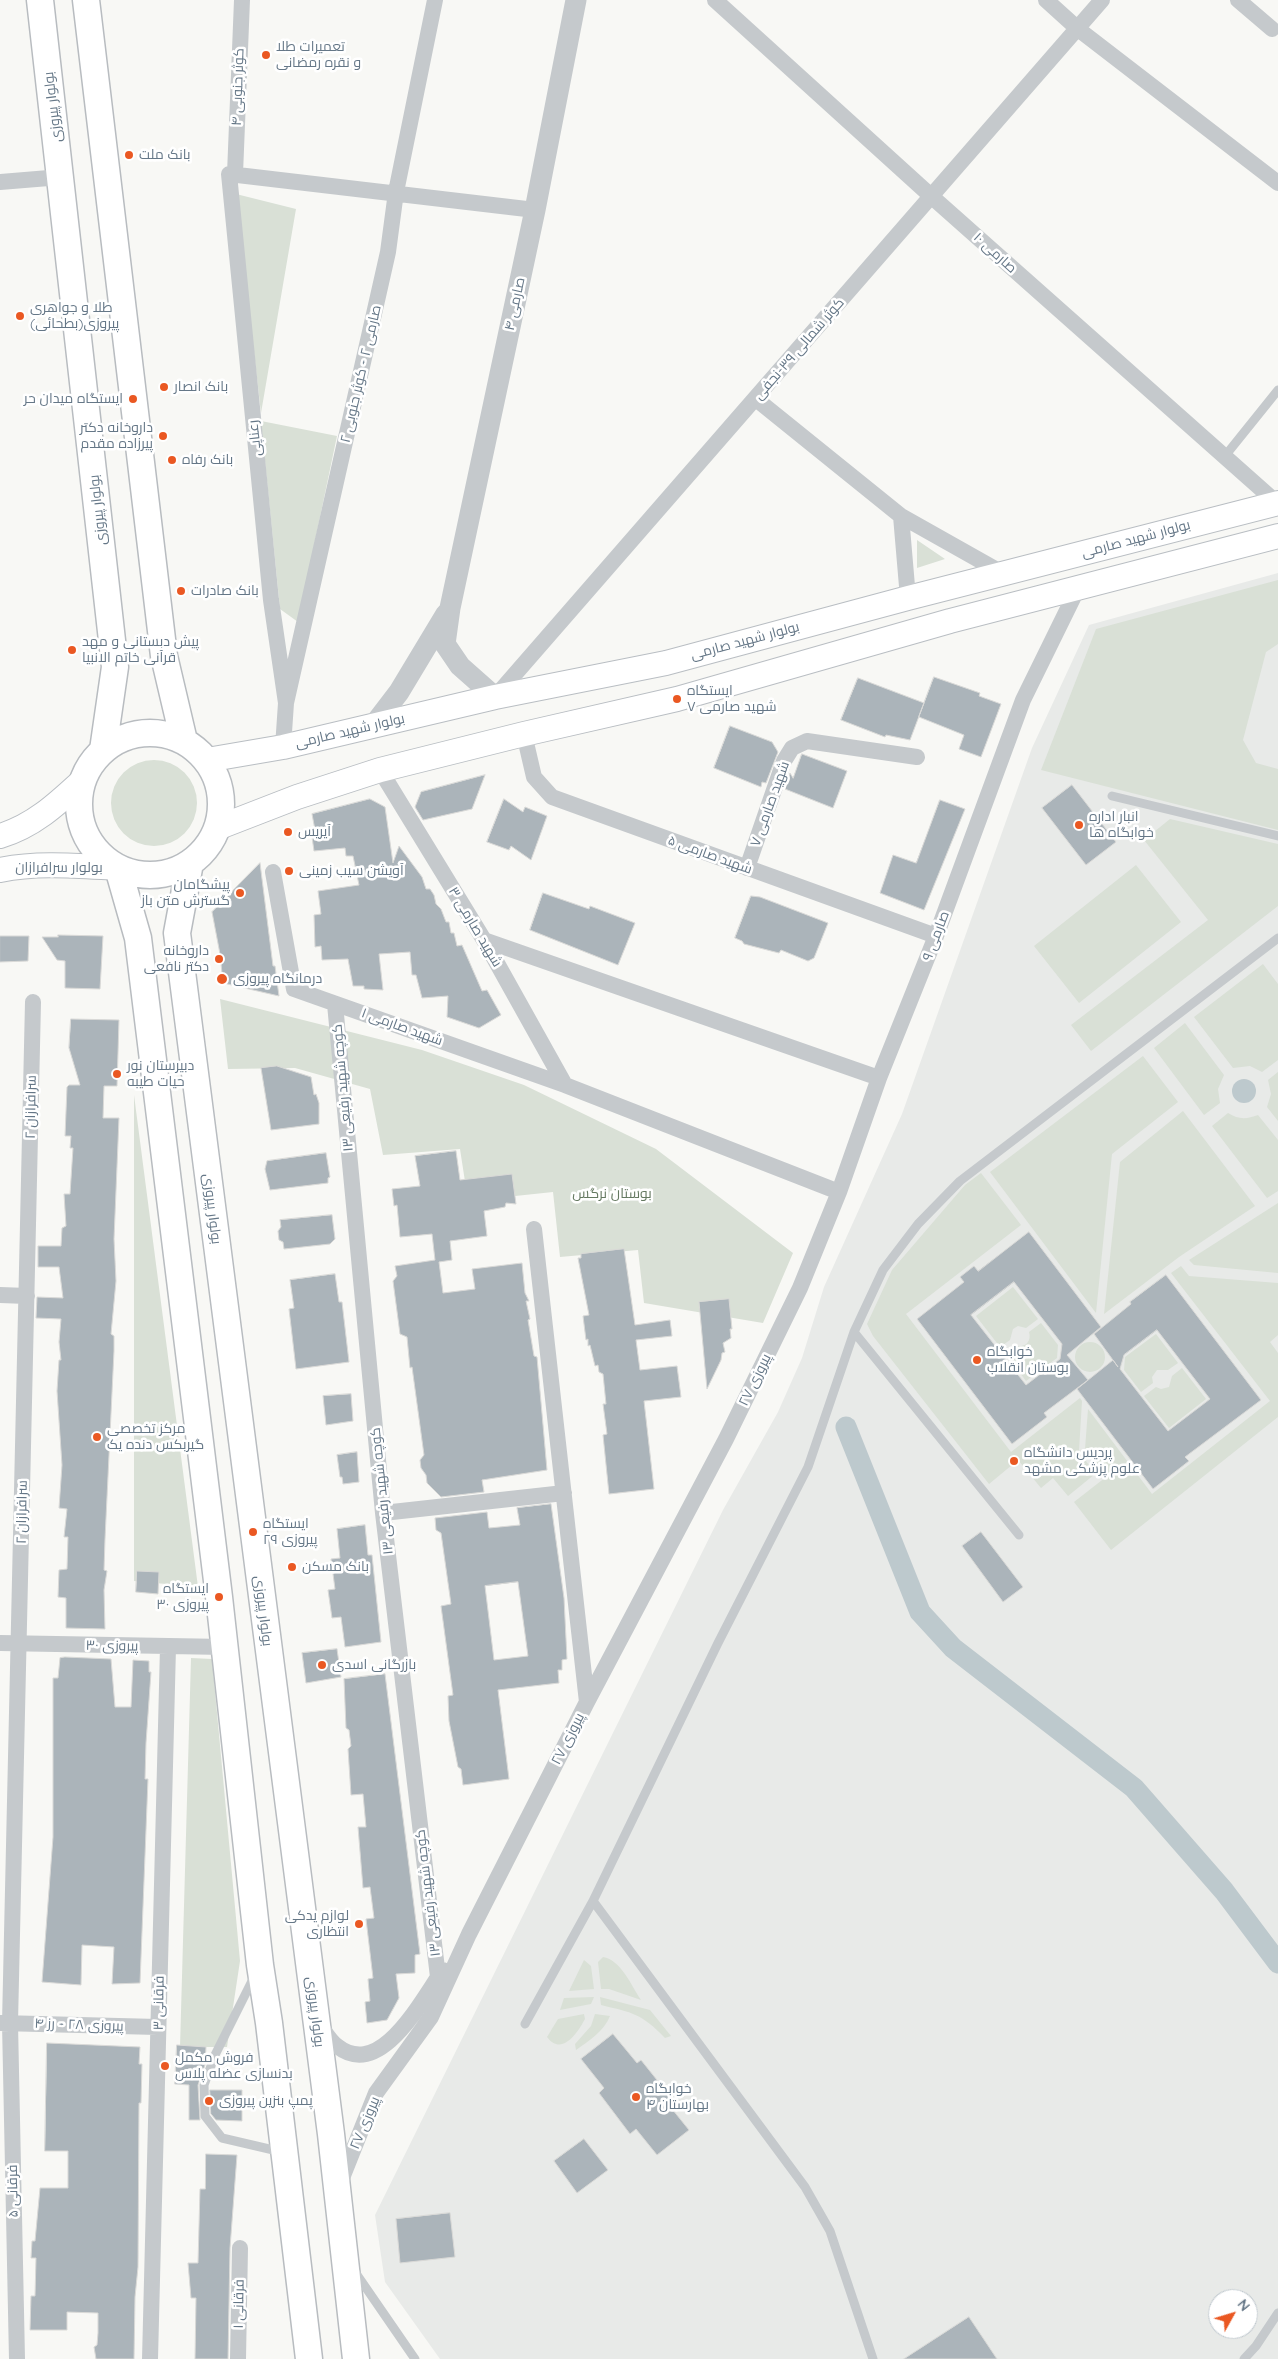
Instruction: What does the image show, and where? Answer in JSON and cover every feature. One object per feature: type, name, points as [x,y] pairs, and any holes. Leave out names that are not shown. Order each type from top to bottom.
[{"type":"main road","name":"بولوار پیروزی","points":[[40,0],[115,667],[102,750]]},
{"type":"main road","points":[[86,0],[164,656],[184,741]]},
{"type":"main road","name":"بولوار شهید صارمی","points":[[206,760],[283,747],[495,698],[666,663],[908,598],[1278,503]]},
{"type":"main road","points":[[218,828],[297,797],[380,770],[524,734],[677,699],[950,621],[1278,536]]},
{"type":"main road","points":[[0,836],[12,832],[47,812],[82,780],[102,750],[121,739],[142,733],[164,734],[184,741],[206,760],[216,776],[221,792],[218,828],[207,848],[190,863],[174,872],[155,875],[136,874],[118,868],[102,856],[86,834],[81,821],[79,800],[82,780]]},
{"type":"main road","name":"بولوار پیروزی","points":[[190,863],[177,933],[316,2020],[356,2359]]},
{"type":"main road","name":"بولوار سرافرازان","points":[[0,870],[15,867],[64,865],[118,868]]},
{"type":"main road","points":[[118,868],[138,938],[225,1647],[260,1965],[269,2023],[310,2359]]},
{"type":"street","name":"کوثر جنوبی ۴","points":[[232,174],[242,0]]},
{"type":"street","name":"صارمی ۲ - کوثر جنوبی ۲","points":[[283,747],[286,703],[388,252],[396,192],[435,0]]},
{"type":"street","name":"صارمی ۴","points":[[495,698],[460,666],[445,644],[450,608],[576,0]]},
{"type":"street","name":"صارمی ۱۰","points":[[715,0],[931,196],[1278,503]]},
{"type":"street","points":[[1046,0],[1078,29],[1278,183]]},
{"type":"street","name":"کوثر شمالی ۳۹-نجفی","points":[[495,698],[1102,0]]},
{"type":"street","points":[[1238,0],[1272,29]]},
{"type":"street","points":[[232,174],[396,192],[534,210]]},
{"type":"street","name":"رعناپی","points":[[232,174],[271,600],[286,703]]},
{"type":"street","points":[[0,182],[61,177]]},
{"type":"street","points":[[756,399],[901,516],[1004,574]]},
{"type":"street","points":[[901,516],[908,598]]},
{"type":"street","name":"صارمی ۹","points":[[800,1288],[839,1192],[879,1078],[936,936],[1022,700],[1078,588]]},
{"type":"street","points":[[372,726],[399,692],[450,608]]},
{"type":"street","name":"شهید صارمی ۵","points":[[524,734],[534,777],[552,798],[936,936]]},
{"type":"street","name":"شهید صارمی ۷","points":[[747,868],[784,761],[792,748],[807,741],[917,757]]},
{"type":"street","name":"شهید صارمی ۳","points":[[380,770],[484,940],[565,1085]]},
{"type":"street","name":"شهید صارمی ۱","points":[[273,872],[294,989],[565,1085],[839,1192]]},
{"type":"street","points":[[484,940],[879,1078]]},
{"type":"street","name":"سرافرازان ۲","points":[[5,2023],[18,1643],[33,1002]]},
{"type":"street","name":"کوچه شهید رفیعی ۱۳","points":[[335,1004],[383,1513],[438,1977]]},
{"type":"street","points":[[534,1230],[587,1702]]},
{"type":"street","name":"پیروزی ۲۷","points":[[337,2190],[376,2093],[431,2016],[469,1934],[587,1702],[726,1439],[800,1288]]},
{"type":"street","points":[[0,1295],[27,1296]]},
{"type":"street","points":[[383,1513],[564,1493]]},
{"type":"street","name":"پیروزی ۳۰","points":[[0,1643],[225,1647]]},
{"type":"street","name":"فرقانی ۳","points":[[150,2359],[168,1647]]},
{"type":"street","points":[[316,2020],[336,2046],[348,2053],[363,2055],[377,2050],[393,2039],[469,1934]]},
{"type":"street","name":"پیروزی ۲۸ - رز ۴","points":[[5,2023],[158,2027]]},
{"type":"street","name":"فرقانی ۵","points":[[5,2023],[17,2359]]},
{"type":"street","name":"فرقانی ۱","points":[[238,2359],[240,2248]]},
{"type":"lane","points":[[1225,456],[1278,390]]},
{"type":"lane","points":[[1112,796],[1278,836]]},
{"type":"lane","points":[[525,2024],[593,1901],[718,1643],[808,1467],[854,1332],[883,1270],[918,1224],[960,1181],[1278,938]]},
{"type":"lane","points":[[854,1332],[1018,1535]]},
{"type":"lane","points":[[593,1901],[805,2187],[830,2231],[873,2359]]},
{"type":"lane","points":[[260,1965],[215,2055],[204,2085],[205,2116],[222,2138],[285,2153]]},
{"type":"lane","points":[[343,2254],[416,2359]]},
{"type":"lane","points":[[1244,2359],[1256,2346],[1278,2312]]},
{"type":"shaded area","name":"پردیس دانشگاه علوم پزشکی مشهد","points":[[1278,573],[1278,2359],[440,2359],[385,2282],[375,2215],[723,1510],[778,1412],[802,1358],[824,1287],[902,1114],[1032,748],[1089,625]]},
{"type":"shaded area","points":[[1244,1079],[1252,1083],[1256,1091],[1252,1099],[1244,1103],[1236,1099],[1232,1091],[1236,1083]]},
{"type":"green space","points":[[236,194],[296,209],[261,413]]},
{"type":"green space","points":[[261,421],[337,436],[298,622],[280,609]]},
{"type":"green space","points":[[917,540],[945,559],[917,568]]},
{"type":"green space","points":[[1278,580],[1278,644],[1266,652],[1243,740],[1256,763],[1278,769],[1278,830],[1041,770],[1096,629]]},
{"type":"green space","points":[[154,760],[170,763],[178,767],[190,779],[194,787],[197,803],[194,819],[190,827],[178,839],[170,843],[154,846],[138,843],[130,839],[118,827],[114,819],[111,803],[114,787],[118,779],[130,767],[138,763]]},
{"type":"green space","points":[[1170,819],[1278,844],[1278,906],[1091,1051],[1071,1025],[1208,920],[1144,840]]},
{"type":"green space","points":[[1136,865],[1181,922],[1079,1003],[1034,946]]},
{"type":"green space","points":[[1263,964],[1278,984],[1278,1060],[1262,1072],[1250,1066],[1233,1068],[1194,1017]]},
{"type":"green space","name":"بوستان نرگس","points":[[220,999],[422,1050],[524,1085],[656,1149],[793,1253],[763,1323],[644,1303],[638,1250],[560,1257],[553,1192],[468,1201],[460,1149],[383,1155],[370,1089],[295,1068],[228,1069]]},
{"type":"green space","points":[[1185,1023],[1224,1075],[1218,1089],[1220,1103],[1204,1115],[1154,1048]]},
{"type":"green space","points":[[1143,1056],[1178,1102],[1112,1154],[1096,1313],[990,1172]]},
{"type":"green space","points":[[1278,1072],[1278,1121],[1267,1107],[1271,1094],[1268,1080]]},
{"type":"green space","points":[[134,1095],[198,1587],[134,1581]]},
{"type":"green space","points":[[1183,1111],[1255,1206],[1179,1257],[1104,1314],[1120,1162]]},
{"type":"green space","points":[[1228,1113],[1243,1118],[1258,1115],[1278,1140],[1278,1191],[1267,1198],[1212,1126]]},
{"type":"green space","points":[[981,1173],[1021,1225],[906,1314],[1011,1452],[1080,1398],[1082,1401],[1079,1451],[1095,1474],[1068,1496],[1053,1478],[1041,1488],[1018,1460],[989,1484],[873,1336],[867,1324],[892,1270],[965,1185]]},
{"type":"green space","points":[[1278,1203],[1278,1273],[1194,1265],[1189,1260]]},
{"type":"green space","points":[[1181,1266],[1189,1276],[1278,1283],[1278,1335],[1270,1342],[1278,1353],[1278,1417],[1111,1550],[1074,1502],[1106,1477],[1085,1449],[1088,1409],[1152,1494],[1270,1401],[1171,1273]]},
{"type":"green space","points":[[1013,1287],[1038,1319],[1026,1328],[1018,1326],[1013,1329],[1010,1340],[1000,1347],[976,1316]]},
{"type":"green space","points":[[1041,1323],[1058,1345],[1057,1358],[1026,1381],[1005,1353],[1015,1345],[1021,1346],[1026,1344],[1030,1336],[1029,1332]]},
{"type":"green space","points":[[1156,1334],[1178,1363],[1168,1370],[1157,1370],[1152,1377],[1153,1383],[1141,1392],[1124,1370],[1125,1357]]},
{"type":"green space","points":[[1090,1342],[1100,1347],[1105,1357],[1100,1367],[1090,1372],[1080,1367],[1075,1357],[1080,1347]]},
{"type":"green space","points":[[1182,1368],[1206,1399],[1169,1428],[1144,1396],[1156,1387],[1161,1389],[1169,1387],[1172,1376]]},
{"type":"green space","points":[[191,1658],[212,1659],[240,1961],[227,2047],[180,2047]]},
{"type":"green space","points":[[603,1957],[609,1959],[620,1968],[641,2000],[609,1989],[601,1989],[598,1962]]},
{"type":"green space","points":[[584,1960],[591,1966],[594,1989],[569,1991]]},
{"type":"green space","points":[[594,1997],[591,2004],[560,2010],[564,1998]]},
{"type":"green space","points":[[600,1997],[650,2010],[671,2036],[665,2038],[649,2023],[636,2015],[601,2005]]},
{"type":"green space","points":[[584,2014],[585,2019],[574,2036],[564,2044],[553,2043],[547,2037],[558,2019]]},
{"type":"green space","points":[[595,2014],[610,2016],[600,2031],[576,2050],[575,2044],[591,2026]]},
{"type":"building","points":[[934,677],[980,693],[979,696],[1001,704],[981,757],[959,749],[964,735],[919,717]]},
{"type":"building","points":[[858,678],[924,703],[910,740],[886,735],[885,737],[841,720]]},
{"type":"building","points":[[730,726],[772,742],[778,752],[766,783],[762,782],[761,787],[714,768]]},
{"type":"building","points":[[802,754],[847,771],[833,808],[785,789],[790,773],[793,778]]},
{"type":"building","points":[[485,775],[472,809],[423,820],[415,807],[421,792]]},
{"type":"building","name":"انبار اداره خوابگاه ها","points":[[1072,785],[1116,842],[1086,865],[1042,808]]},
{"type":"building","points":[[370,799],[385,807],[393,863],[399,846],[422,877],[426,889],[430,889],[434,895],[436,904],[441,909],[446,922],[449,922],[451,933],[454,933],[457,946],[462,945],[482,991],[487,990],[501,1015],[479,1028],[447,1017],[448,996],[422,998],[416,975],[412,975],[410,952],[379,954],[383,990],[364,989],[364,986],[353,986],[348,959],[322,960],[321,946],[315,947],[314,915],[321,914],[318,891],[359,885],[353,856],[346,856],[345,848],[314,851],[311,830],[315,830],[312,814]]},
{"type":"building","points":[[504,799],[523,812],[525,807],[547,816],[531,860],[511,846],[509,850],[487,842]]},
{"type":"building","points":[[940,800],[965,809],[924,910],[880,893],[893,855],[916,863]]},
{"type":"building","points":[[260,863],[273,966],[275,966],[279,996],[223,983],[212,912]]},
{"type":"building","points":[[543,893],[589,909],[590,906],[635,923],[618,965],[530,930]]},
{"type":"building","points":[[751,896],[760,897],[828,923],[814,958],[808,961],[781,950],[779,953],[744,944],[735,938]]},
{"type":"building","points":[[58,935],[103,936],[100,989],[65,988],[65,961],[57,960],[42,937],[58,937]]},
{"type":"building","points":[[0,936],[29,936],[28,961],[0,962]]},
{"type":"building","points":[[71,1019],[119,1020],[117,1086],[104,1086],[103,1118],[119,1118],[114,1239],[116,1281],[111,1334],[114,1336],[114,1351],[104,1570],[107,1571],[104,1590],[105,1629],[66,1628],[66,1598],[58,1597],[59,1570],[67,1569],[68,1537],[64,1537],[67,1509],[59,1508],[62,1465],[57,1391],[59,1360],[61,1360],[59,1342],[61,1319],[36,1318],[37,1297],[63,1298],[59,1267],[38,1267],[38,1246],[61,1246],[62,1228],[66,1226],[64,1194],[70,1194],[73,1148],[70,1148],[71,1136],[65,1136],[67,1087],[69,1085],[80,1085],[69,1048]]},
{"type":"building","points":[[277,1066],[311,1077],[314,1095],[316,1094],[319,1103],[319,1124],[271,1130],[261,1068]]},
{"type":"building","points":[[456,1151],[460,1180],[512,1174],[516,1204],[506,1203],[505,1207],[484,1211],[487,1236],[450,1241],[452,1260],[439,1262],[443,1293],[475,1289],[472,1269],[522,1263],[525,1293],[529,1301],[526,1301],[530,1319],[528,1320],[534,1356],[537,1357],[547,1470],[482,1480],[484,1492],[441,1497],[427,1483],[426,1475],[421,1468],[420,1460],[424,1455],[412,1367],[410,1368],[407,1337],[400,1334],[393,1281],[397,1276],[395,1266],[435,1260],[432,1234],[400,1237],[397,1205],[394,1206],[392,1189],[420,1186],[415,1156]]},
{"type":"building","points":[[326,1153],[330,1177],[328,1178],[328,1183],[270,1190],[265,1169],[267,1161]]},
{"type":"building","points":[[332,1215],[335,1239],[330,1244],[284,1249],[283,1242],[279,1240],[280,1220]]},
{"type":"building","points":[[1029,1232],[1101,1327],[1067,1355],[1088,1380],[1044,1413],[1047,1417],[1012,1444],[917,1319],[964,1282],[960,1277],[974,1266],[978,1271]],"holes":[[[1014,1282],[1062,1344],[1060,1359],[1026,1385],[971,1315]]]},
{"type":"building","points":[[624,1249],[635,1325],[670,1320],[672,1336],[636,1340],[640,1370],[677,1366],[681,1397],[644,1401],[654,1489],[609,1494],[603,1435],[607,1434],[603,1404],[606,1404],[603,1374],[599,1372],[598,1365],[595,1366],[590,1345],[588,1346],[588,1339],[586,1340],[583,1316],[589,1315],[578,1258],[581,1258],[581,1254]]},
{"type":"building","points":[[335,1274],[339,1302],[342,1302],[349,1362],[296,1369],[289,1309],[294,1308],[290,1280]]},
{"type":"building","points":[[1166,1275],[1261,1400],[1185,1457],[1189,1461],[1153,1489],[1077,1389],[1113,1360],[1094,1334],[1131,1304],[1130,1302]],"holes":[[[1157,1330],[1210,1399],[1168,1431],[1120,1369],[1124,1355]]]},
{"type":"building","points":[[729,1299],[731,1338],[723,1343],[725,1352],[722,1353],[721,1360],[707,1389],[699,1302]]},
{"type":"building","points":[[351,1394],[353,1421],[326,1425],[323,1396]]},
{"type":"building","points":[[357,1452],[359,1482],[343,1484],[342,1477],[340,1477],[337,1455]]},
{"type":"building","points":[[551,1504],[564,1598],[567,1659],[562,1660],[562,1670],[558,1670],[559,1683],[498,1690],[509,1779],[463,1785],[449,1721],[448,1696],[453,1695],[441,1606],[451,1604],[441,1533],[436,1530],[435,1518],[487,1512],[489,1528],[520,1525],[517,1508]],"holes":[[[518,1582],[528,1656],[494,1660],[485,1586]]]},
{"type":"building","points":[[365,1525],[368,1555],[372,1555],[381,1642],[345,1647],[341,1617],[332,1618],[328,1590],[335,1589],[331,1559],[340,1558],[337,1529]]},
{"type":"building","points":[[981,1532],[1023,1587],[1003,1602],[962,1546]]},
{"type":"building","points":[[137,1571],[159,1572],[158,1594],[136,1592]]},
{"type":"building","name":"بازرگانی اسدی","points":[[337,1649],[341,1677],[306,1683],[302,1653]]},
{"type":"building","points":[[60,1658],[111,1659],[115,1707],[131,1707],[133,1660],[149,1661],[149,1672],[151,1672],[146,1743],[145,1779],[148,1779],[140,1983],[112,1984],[114,1947],[82,1945],[81,1985],[42,1982],[53,1837],[53,1678],[58,1678]]},
{"type":"building","points":[[385,1674],[420,1954],[415,1955],[415,1973],[396,1974],[399,1998],[387,2020],[367,2023],[365,2002],[370,2001],[368,1979],[373,1978],[366,1919],[374,1918],[370,1887],[363,1888],[358,1827],[366,1827],[363,1794],[351,1795],[348,1749],[351,1746],[349,1730],[346,1728],[344,1679]]},
{"type":"building","name":"خوابگاه بهارستان ۴","points":[[613,2034],[637,2063],[641,2060],[673,2100],[668,2104],[689,2130],[657,2155],[636,2129],[630,2134],[599,2093],[604,2088],[581,2059]]},
{"type":"building","points":[[47,2043],[140,2047],[139,2064],[142,2064],[141,2103],[139,2103],[138,2267],[135,2297],[134,2359],[96,2359],[94,2347],[97,2345],[98,2313],[67,2312],[67,2330],[30,2330],[31,2296],[35,2296],[36,2258],[31,2258],[32,2241],[35,2241],[40,2188],[68,2188],[68,2151],[45,2151]]},
{"type":"building","points":[[177,2045],[206,2047],[205,2065],[198,2085],[200,2120],[189,2120],[189,2085],[175,2084]]},
{"type":"building","points":[[210,2090],[242,2090],[242,2121],[216,2120],[211,2114]]},
{"type":"building","points":[[584,2139],[608,2170],[577,2193],[554,2161]]},
{"type":"building","points":[[206,2154],[237,2155],[230,2248],[228,2359],[195,2359],[196,2298],[191,2298],[188,2263],[198,2263],[200,2189],[205,2189]]},
{"type":"building","points":[[450,2213],[455,2257],[400,2263],[396,2219]]},
{"type":"building","points":[[969,2317],[997,2359],[904,2359]]},
{"type":"waterway","points":[[846,1427],[920,1612],[953,1648],[1134,1788],[1224,1891],[1278,1963]]},
{"type":"place","name":"تعمیرات طلا و نقره رمضانی","points":[[266,55]]},
{"type":"place","name":"بانک ملت","points":[[129,155]]},
{"type":"place","name":"طلا و جواهری پیروزی(بطحائی)","points":[[20,316]]},
{"type":"place","name":"بانک انصار","points":[[164,387]]},
{"type":"place","name":"ایستگاه میدان حر","points":[[133,399]]},
{"type":"place","name":"داروخانه دکتر پیرزاده مقدم","points":[[163,436]]},
{"type":"place","name":"بانک رفاه","points":[[172,460]]},
{"type":"place","name":"بانک صادرات","points":[[181,591]]},
{"type":"place","name":"پیش دبستانی و مهد قرآنی خاتم الانبیا","points":[[72,650]]},
{"type":"place","name":"ایستگاه شهید صارمی ۷","points":[[677,699]]},
{"type":"place","name":"انبار اداره خوابگاه ها","points":[[1079,825]]},
{"type":"place","name":"آیریس","points":[[288,832]]},
{"type":"place","name":"آویشن سیب زمینی","points":[[289,871]]},
{"type":"place","name":"پیشگامان گسترش متن باز","points":[[240,893]]},
{"type":"place","name":"داروخانه دکتر نافعی","points":[[219,959]]},
{"type":"place","name":"درمانگاه پیروزی","points":[[222,979]]},
{"type":"place","name":"دبیرستان نور حیات طیبه","points":[[117,1074]]},
{"type":"place","name":"خوابگاه بوستان انقلاب","points":[[977,1360]]},
{"type":"place","name":"مرکز تخصصی گیربکس دنده یک","points":[[97,1437]]},
{"type":"place","name":"پردیس دانشگاه علوم پزشکی مشهد","points":[[1014,1461]]},
{"type":"place","name":"ایستگاه پیروزی ۲۹","points":[[253,1532]]},
{"type":"place","name":"بانک مسکن","points":[[292,1567]]},
{"type":"place","name":"ایستگاه پیروزی ۳۰","points":[[219,1597]]},
{"type":"place","name":"بازرگانی اسدی","points":[[322,1665]]},
{"type":"place","name":"لوازم یدکی انتظاری","points":[[359,1924]]},
{"type":"place","name":"فروش مکمل بدنسازی عضله پلاس","points":[[165,2066]]},
{"type":"place","name":"خوابگاه بهارستان ۴","points":[[636,2097]]},
{"type":"place","name":"پمپ بنزین پیروزی","points":[[209,2101]]}]
